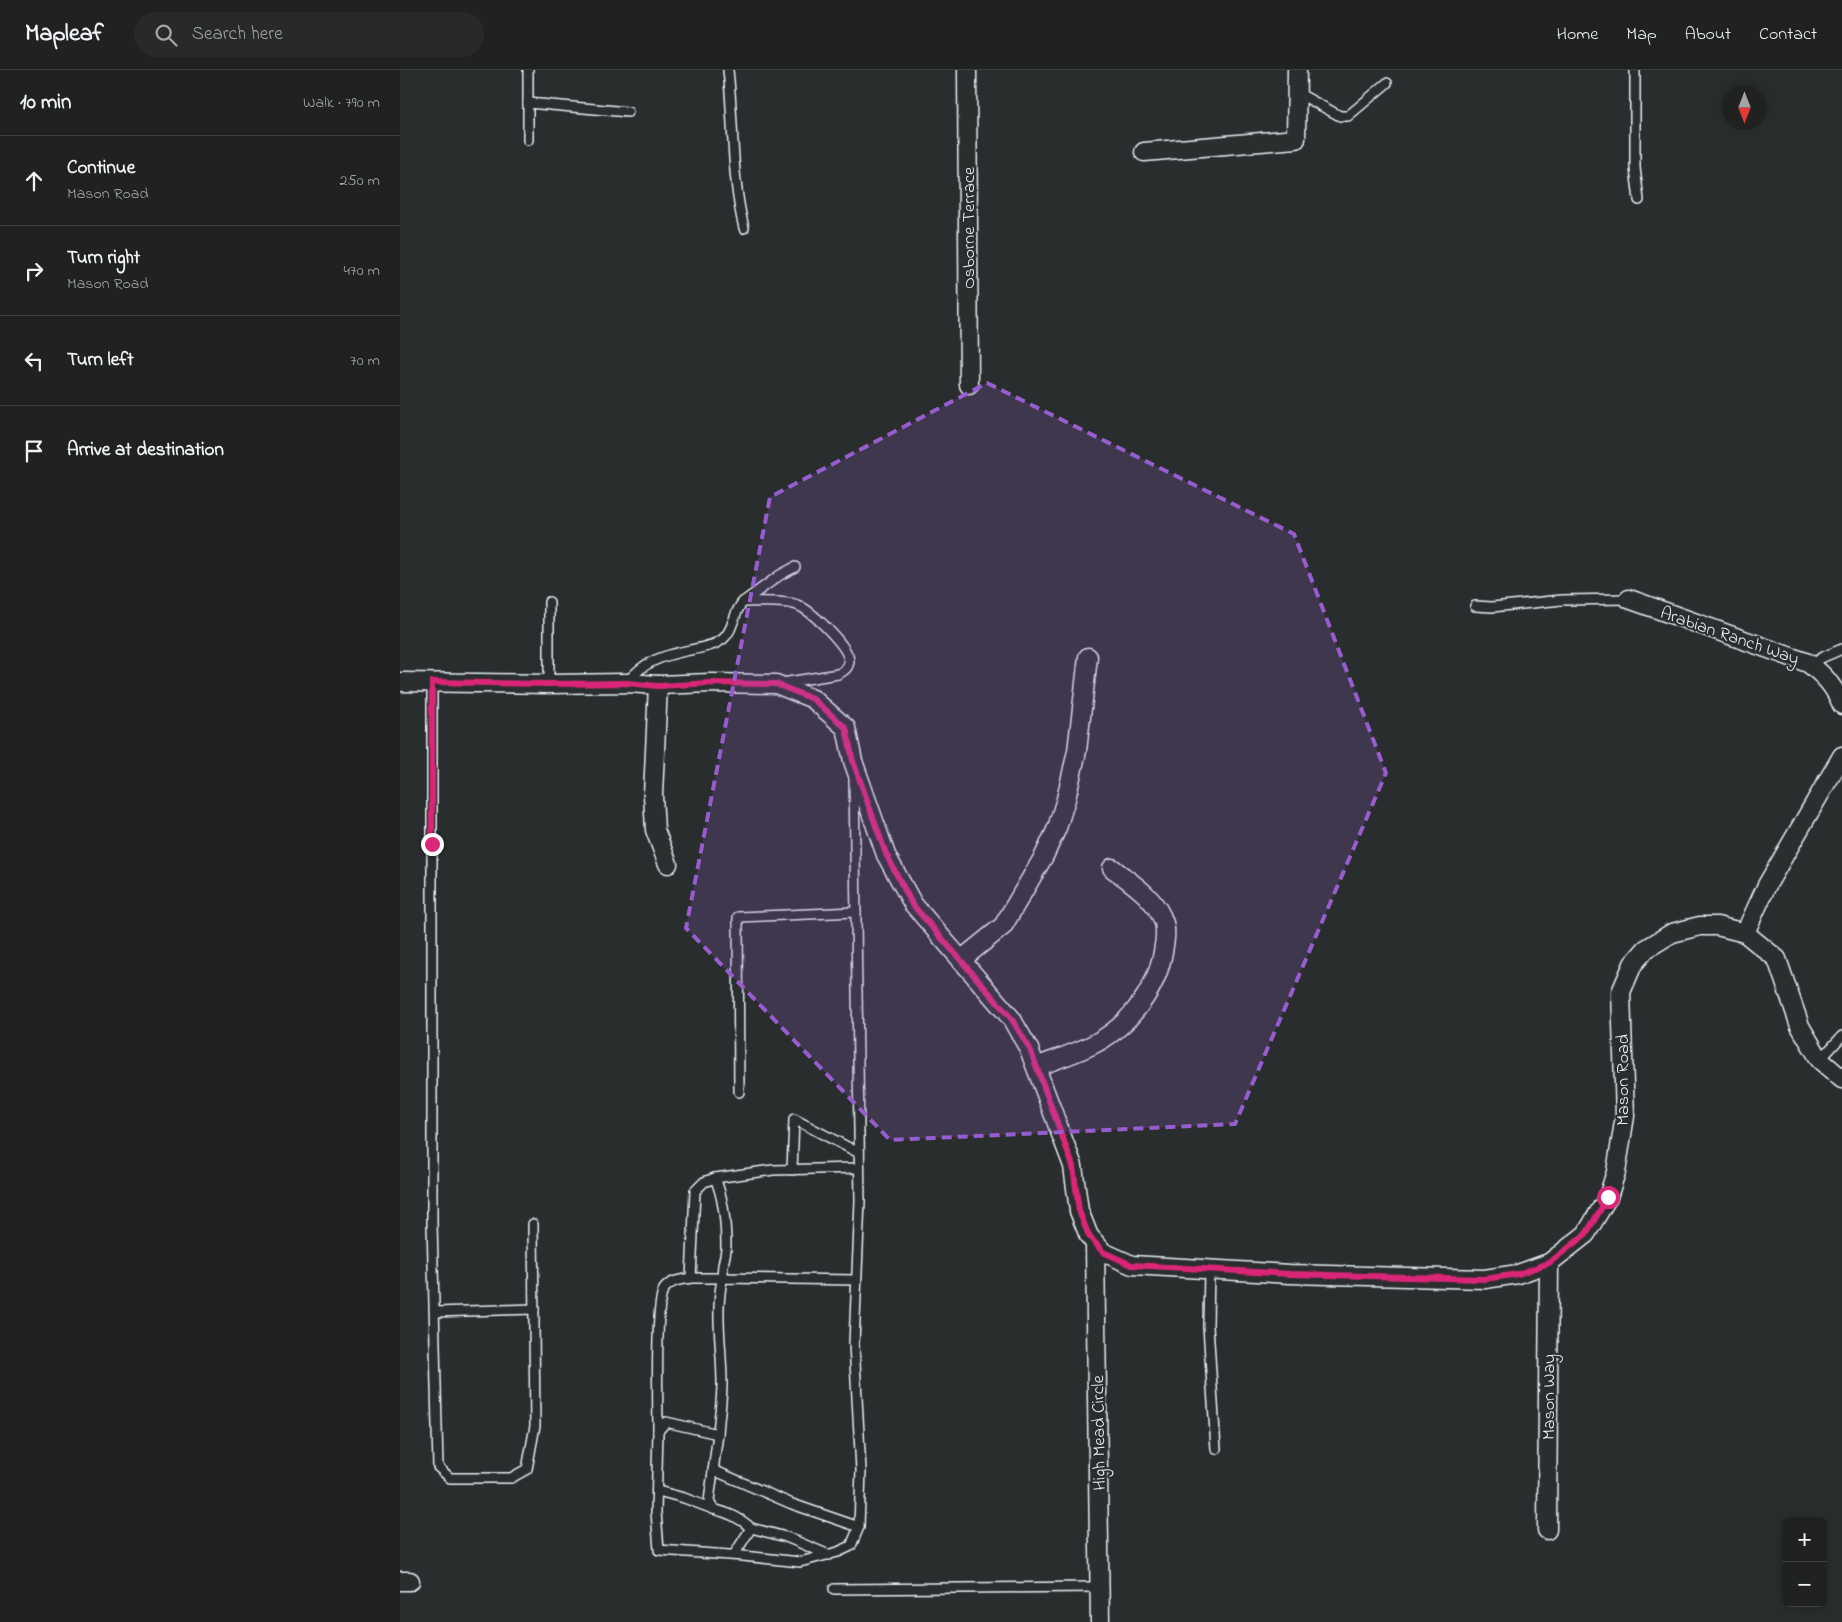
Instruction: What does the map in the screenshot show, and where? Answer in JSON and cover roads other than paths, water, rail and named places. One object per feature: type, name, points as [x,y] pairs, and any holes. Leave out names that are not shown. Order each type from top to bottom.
[{"type":"street","name":"Osborne Terrace","points":[[967,70],[969,385]]},
{"type":"street","points":[[1144,152],[1296,139],[1296,70]]},
{"type":"street","name":"Arabian Ranch Way","points":[[1629,599],[1808,663],[1823,674],[1836,690],[1842,705]]},
{"type":"street","points":[[961,960],[1003,926],[1044,856],[1057,828],[1077,751],[1088,656]]},
{"type":"street","name":"Mason Road","points":[[400,682],[627,683],[658,686],[710,683],[776,684],[813,699],[846,728],[853,761],[890,863],[912,904],[1011,1018],[1030,1049],[1073,1166],[1079,1211],[1089,1236],[1103,1252],[1132,1265],[1290,1274],[1485,1279],[1518,1274],[1549,1263],[1586,1234],[1608,1197],[1616,1172],[1625,1116],[1621,992],[1633,964],[1646,949],[1672,933],[1700,926],[1717,926],[1745,933],[1777,959],[1800,1026],[1820,1060],[1842,1079]]},
{"type":"street","points":[[658,686],[653,795],[655,830],[668,864]]},
{"type":"street","points":[[1745,933],[1767,885],[1842,756]]},
{"type":"street","points":[[1036,1067],[1091,1046],[1123,1023],[1144,1000],[1159,971],[1165,941],[1164,923],[1155,906],[1138,888],[1112,868]]},
{"type":"street","name":"High Mead Circle","points":[[1095,1244],[1100,1622]]},
{"type":"street","name":"Mason Way","points":[[1547,1530],[1549,1263]]},
{"type":"lane","points":[[528,70],[528,140]]},
{"type":"lane","points":[[728,70],[734,174],[738,206],[744,228]]},
{"type":"lane","points":[[1635,70],[1635,168],[1639,200]]},
{"type":"lane","points":[[1296,92],[1340,116],[1348,116],[1387,83]]},
{"type":"lane","points":[[528,103],[628,112]]},
{"type":"lane","points":[[627,683],[637,671],[658,658],[700,648],[721,640],[730,629],[739,606],[743,602],[780,575],[795,568]]},
{"type":"lane","points":[[1475,606],[1492,607],[1562,600],[1629,599]]},
{"type":"lane","points":[[549,602],[549,684]]},
{"type":"lane","points":[[743,602],[794,604],[800,606],[813,615],[846,652],[849,661],[848,667],[838,674],[776,684]]},
{"type":"lane","points":[[1812,666],[1817,661],[1842,649]]},
{"type":"lane","points":[[432,682],[432,1223],[438,1467],[450,1478],[511,1478],[527,1469],[535,1426],[533,1224]]},
{"type":"lane","points":[[853,761],[859,1152],[859,1238],[854,1344],[862,1470],[859,1527],[851,1546],[829,1555],[800,1562],[659,1550],[656,1512],[658,1491],[658,1316],[662,1290],[672,1281],[691,1278],[856,1280]]},
{"type":"lane","points":[[739,1092],[738,917],[856,912]]},
{"type":"lane","points":[[1820,1060],[1842,1036]]},
{"type":"lane","points":[[792,1170],[794,1119],[859,1152]]},
{"type":"lane","points":[[691,1278],[695,1191],[704,1182],[715,1178],[773,1170],[859,1168]]},
{"type":"lane","points":[[713,1509],[709,1501],[722,1385],[718,1307],[722,1280],[724,1278],[721,1269],[726,1249],[721,1192],[715,1178]]},
{"type":"lane","points":[[1209,1269],[1208,1326],[1216,1449]]},
{"type":"lane","points":[[435,1312],[534,1310]]},
{"type":"lane","points":[[658,1431],[666,1422],[718,1434]]},
{"type":"lane","points":[[713,1470],[792,1504],[859,1527]]},
{"type":"lane","points":[[658,1491],[741,1518],[751,1528],[786,1537],[829,1555]]},
{"type":"lane","points":[[734,1555],[751,1528]]},
{"type":"lane","points":[[834,1589],[1100,1587]]}]
